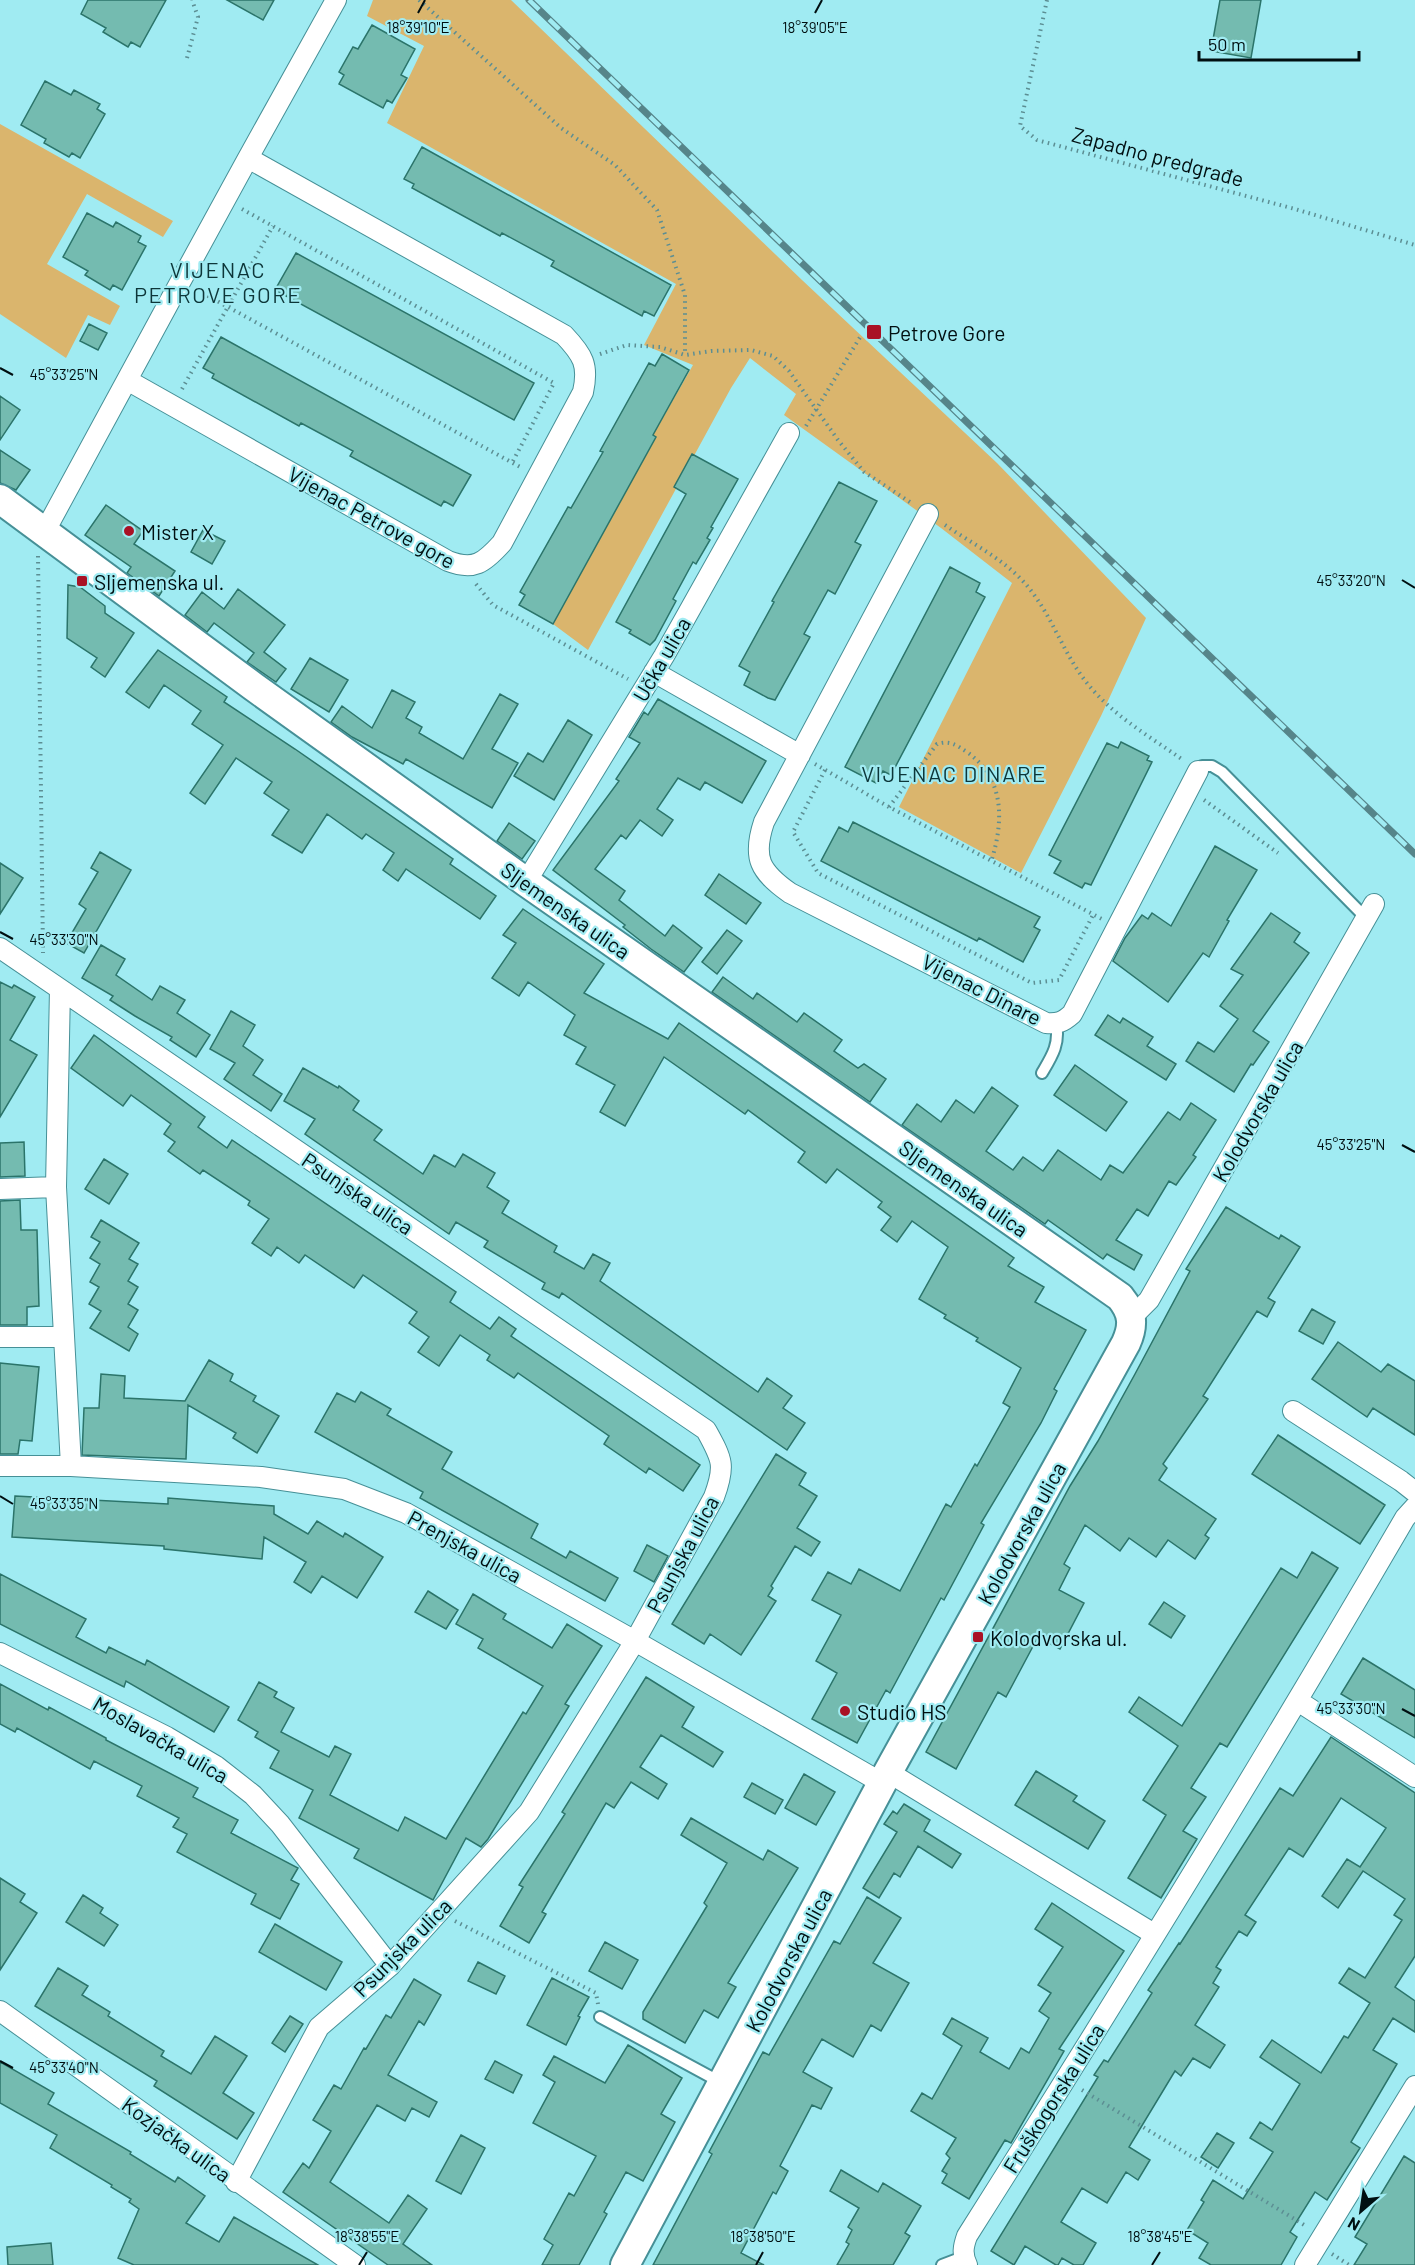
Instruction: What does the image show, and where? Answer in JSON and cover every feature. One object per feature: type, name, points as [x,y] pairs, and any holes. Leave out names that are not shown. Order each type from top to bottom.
[{"type":"street","points":[[41,543],[127,380],[336,0]]},
{"type":"street","name":"Vijenac Petrove gore","points":[[127,380],[462,567],[476,565],[483,561],[502,543],[538,477],[583,392],[586,380],[585,364],[579,351],[564,335],[248,158]]},
{"type":"street","name":"Učka ulica","points":[[526,882],[649,680],[789,433]]},
{"type":"street","name":"Sljemenska ulica","points":[[0,499],[41,543],[264,694],[526,882],[1120,1297],[1132,1317]]},
{"type":"street","name":"Vijenac Dinare","points":[[928,514],[764,822],[758,854],[763,870],[774,882],[790,893],[1046,1023],[1064,1022],[1072,1014],[1119,927],[1198,771]]},
{"type":"street","points":[[649,680],[800,755]]},
{"type":"street","name":"Kolodvorska ulica","points":[[625,2265],[885,1778],[1126,1343],[1131,1331],[1132,1317],[1149,1300],[1370,911]]},
{"type":"street","name":"Psunjska ulica","points":[[0,948],[706,1431],[721,1457],[721,1478],[714,1497],[635,1641],[529,1812],[390,1966],[319,2027],[236,2182]]},
{"type":"street","points":[[60,989],[56,1187],[71,1466]]},
{"type":"street","points":[[0,1189],[56,1187]]},
{"type":"street","points":[[0,1337],[63,1337]]},
{"type":"street","points":[[1293,1411],[1415,1492]]},
{"type":"street","name":"Prenjska ulica","points":[[0,1466],[71,1466],[261,1477],[344,1489],[406,1513],[885,1778]]},
{"type":"street","name":"Fruškogorska ulica","points":[[965,2261],[963,2247],[967,2236],[1066,2080],[1298,1701],[1405,1518],[1415,1507]]},
{"type":"street","name":"Moslavačka ulica","points":[[0,1653],[167,1737],[216,1766],[253,1795],[280,1824],[390,1966]]},
{"type":"street","points":[[1298,1701],[1415,1777]]},
{"type":"street","points":[[885,1778],[1154,1934]]},
{"type":"street","name":"Kozjačka ulica","points":[[0,2011],[355,2265]]},
{"type":"street","points":[[1305,2265],[1415,2086]]},
{"type":"lane","points":[[1198,771],[1202,766],[1212,766],[1222,772],[1370,911]]},
{"type":"lane","points":[[1042,1073],[1057,1047],[1056,1024]]},
{"type":"lane","points":[[600,2017],[722,2083]]},
{"type":"lane","points":[[942,2265],[965,2261]]},
{"type":"path","points":[[187,58],[198,17],[192,0]]},
{"type":"path","points":[[418,0],[561,128],[615,165],[657,210],[685,295],[685,355]]},
{"type":"path","name":"Zapadno predgrađe","points":[[1047,0],[1020,126],[1037,140],[1295,208],[1415,245]]},
{"type":"path","points":[[225,200],[554,383],[512,463]]},
{"type":"path","points":[[172,405],[273,226]]},
{"type":"path","points":[[181,281],[538,477]]},
{"type":"path","points":[[789,433],[800,435],[862,334]]},
{"type":"path","points":[[41,543],[43,978]]},
{"type":"path","points":[[462,567],[493,605],[649,680]]},
{"type":"path","points":[[889,807],[937,744],[953,743],[978,761],[996,788],[1000,815],[996,846],[991,862]]},
{"type":"path","points":[[800,755],[889,807],[991,862],[1119,927]]},
{"type":"path","points":[[825,770],[793,832],[818,873],[1032,983],[1059,980],[1093,915]]},
{"type":"path","points":[[1189,789],[1287,861]]},
{"type":"path","points":[[438,1912],[596,1993],[600,2017]]},
{"type":"path","points":[[1066,2080],[1322,2236]]},
{"type":"shaded area","points":[[373,0],[511,0],[802,280],[997,463],[1146,618],[1101,716],[1021,873],[899,807],[1012,583],[941,528],[784,415],[796,394],[750,358],[731,388],[588,650],[553,624],[656,437],[653,435],[693,365],[644,345],[676,284],[387,123],[424,46],[367,16]]},
{"type":"shaded area","points":[[0,124],[173,221],[163,237],[87,194],[47,264],[120,306],[110,325],[88,315],[66,358],[0,314]]},
{"type":"building","points":[[88,0],[166,0],[140,47],[131,42],[128,47],[103,32],[106,28],[81,14]]},
{"type":"building","points":[[227,0],[274,0],[263,20]]},
{"type":"building","points":[[1220,0],[1261,0],[1251,58],[1211,51]]},
{"type":"building","points":[[372,25],[415,49],[401,75],[407,78],[392,103],[387,100],[383,108],[339,84],[344,75],[339,72],[353,47],[358,49]]},
{"type":"building","points":[[45,81],[71,95],[74,90],[100,104],[97,109],[105,114],[80,158],[72,153],[69,157],[44,143],[46,139],[21,125]]},
{"type":"building","points":[[422,147],[671,285],[654,316],[644,311],[642,316],[551,266],[554,261],[502,233],[500,236],[412,188],[414,184],[404,179]]},
{"type":"building","points":[[87,213],[113,227],[116,222],[141,236],[138,242],[146,246],[122,290],[113,285],[110,290],[85,275],[88,271],[63,257]]},
{"type":"building","points":[[296,253],[534,383],[514,420],[275,290]]},
{"type":"building","points":[[89,324],[107,333],[98,350],[80,341]]},
{"type":"building","points":[[221,337],[471,475],[453,506],[444,501],[441,506],[350,456],[353,451],[301,423],[299,426],[212,378],[214,374],[203,368]]},
{"type":"building","points":[[662,354],[689,370],[653,435],[656,437],[553,624],[519,605],[525,595],[520,592],[568,507],[571,508],[603,452],[600,451],[649,363],[655,366]]},
{"type":"building","points":[[0,396],[20,410],[0,440]]},
{"type":"building","points":[[0,450],[30,470],[16,490],[0,483]]},
{"type":"building","points":[[692,454],[738,479],[711,527],[713,528],[707,538],[710,540],[696,564],[693,562],[673,599],[676,601],[650,645],[629,633],[631,630],[616,622],[686,494],[674,487]]},
{"type":"building","points":[[839,482],[877,501],[855,542],[861,545],[835,594],[828,590],[804,634],[810,637],[775,700],[768,698],[744,685],[750,672],[739,666],[774,602],[772,601]]},
{"type":"building","points":[[106,505],[143,531],[134,544],[175,571],[159,596],[127,573],[131,567],[85,535]]},
{"type":"building","points":[[203,530],[225,541],[212,564],[191,552]]},
{"type":"building","points":[[950,567],[980,583],[976,592],[985,597],[891,775],[883,771],[876,783],[845,767]]},
{"type":"building","points":[[68,585],[80,587],[105,606],[105,613],[134,633],[105,677],[91,667],[97,658],[67,638]]},
{"type":"building","points":[[238,589],[285,625],[264,652],[286,669],[276,682],[247,662],[254,653],[214,623],[207,632],[185,615],[202,592],[224,609]]},
{"type":"building","points":[[158,650],[227,697],[224,702],[453,859],[450,864],[496,896],[480,919],[406,869],[398,881],[383,870],[394,853],[366,834],[362,839],[327,814],[302,853],[272,835],[289,810],[264,793],[272,782],[236,758],[205,804],[190,793],[223,745],[192,724],[201,711],[164,685],[149,708],[126,692]]},
{"type":"building","points":[[310,658],[348,680],[329,712],[291,689]]},
{"type":"building","points":[[392,690],[415,702],[406,718],[422,727],[419,733],[463,759],[500,694],[518,704],[492,749],[518,763],[492,808],[406,759],[403,764],[352,737],[331,722],[342,706],[372,728]]},
{"type":"building","points":[[658,699],[766,761],[742,803],[705,782],[700,790],[678,778],[657,809],[673,820],[662,836],[640,820],[626,839],[621,835],[595,869],[625,891],[619,900],[665,936],[673,925],[702,948],[684,972],[651,949],[623,927],[625,925],[553,870],[619,781],[616,779],[640,743],[629,737],[644,712],[648,715]]},
{"type":"building","points":[[568,720],[592,735],[554,800],[514,776],[528,753],[543,762]]},
{"type":"building","points":[[1121,742],[1149,756],[1147,760],[1152,762],[1091,885],[1085,883],[1082,888],[1054,873],[1061,861],[1049,855],[1107,743],[1118,748]]},
{"type":"building","points":[[853,822],[1040,917],[1034,927],[1040,930],[1023,962],[821,861],[839,827],[848,832]]},
{"type":"building","points":[[509,823],[535,841],[522,859],[497,841]]},
{"type":"building","points":[[1215,846],[1257,870],[1227,920],[1229,921],[1209,957],[1203,953],[1168,1002],[1113,961],[1125,938],[1142,915],[1148,919],[1152,913],[1171,926]]},
{"type":"building","points":[[100,852],[131,870],[84,953],[66,943],[86,909],[79,904],[98,872],[91,868]]},
{"type":"building","points":[[0,863],[23,878],[0,914]]},
{"type":"building","points":[[719,874],[761,903],[746,924],[705,895]]},
{"type":"building","points":[[523,909],[604,964],[584,993],[668,1039],[679,1023],[1014,1258],[1008,1266],[1044,1287],[1035,1302],[1086,1330],[1054,1389],[1057,1391],[1041,1423],[981,1523],[984,1525],[944,1600],[941,1598],[890,1693],[886,1690],[857,1743],[812,1719],[837,1673],[816,1661],[841,1615],[812,1600],[828,1572],[851,1584],[859,1569],[900,1591],[946,1504],[951,1507],[1010,1407],[1003,1403],[1021,1368],[976,1341],[978,1338],[944,1318],[946,1315],[919,1299],[948,1247],[912,1221],[897,1242],[881,1230],[891,1217],[878,1207],[882,1202],[837,1169],[826,1183],[798,1162],[805,1152],[748,1110],[745,1114],[664,1057],[625,1126],[600,1112],[615,1085],[576,1064],[586,1047],[564,1035],[575,1015],[528,982],[519,996],[492,978],[516,943],[503,935]]},
{"type":"building","points":[[1271,913],[1300,933],[1294,942],[1309,953],[1253,1031],[1269,1042],[1253,1065],[1251,1064],[1234,1092],[1186,1061],[1198,1042],[1214,1052],[1238,1019],[1220,1006],[1243,975],[1231,969]]},
{"type":"building","points":[[727,930],[742,941],[717,974],[702,962]]},
{"type":"building","points":[[101,945],[125,959],[116,975],[152,1000],[160,986],[185,1000],[177,1013],[210,1035],[196,1057],[170,1040],[172,1037],[110,1000],[113,996],[82,978]]},
{"type":"building","points":[[723,977],[753,999],[757,993],[797,1022],[804,1013],[842,1040],[834,1051],[858,1068],[864,1064],[886,1079],[870,1102],[712,992]]},
{"type":"building","points":[[0,982],[12,988],[14,985],[35,997],[10,1040],[37,1055],[0,1117]]},
{"type":"building","points":[[231,1011],[255,1025],[243,1046],[263,1060],[253,1075],[282,1094],[271,1111],[224,1079],[235,1063],[210,1049]]},
{"type":"building","points":[[1108,1015],[1120,1023],[1123,1018],[1153,1037],[1147,1046],[1176,1064],[1166,1080],[1095,1035]]},
{"type":"building","points":[[94,1035],[205,1117],[198,1127],[227,1148],[232,1140],[456,1292],[450,1302],[490,1329],[499,1317],[516,1329],[511,1336],[700,1465],[683,1491],[649,1468],[646,1473],[604,1444],[609,1436],[518,1373],[514,1378],[487,1360],[490,1355],[460,1335],[439,1366],[418,1352],[429,1337],[409,1323],[417,1312],[363,1275],[354,1288],[305,1255],[299,1263],[277,1247],[271,1256],[252,1243],[269,1219],[248,1205],[250,1201],[203,1170],[200,1174],[168,1151],[175,1142],[164,1134],[171,1124],[131,1095],[123,1106],[71,1068]]},
{"type":"building","points":[[1075,1065],[1127,1102],[1106,1131],[1054,1095]]},
{"type":"building","points":[[303,1068],[338,1088],[339,1086],[359,1101],[353,1110],[382,1130],[374,1140],[423,1174],[434,1155],[455,1167],[463,1154],[495,1173],[487,1187],[509,1201],[502,1213],[557,1246],[554,1252],[584,1269],[593,1254],[610,1263],[600,1281],[758,1392],[767,1378],[792,1396],[783,1408],[805,1423],[787,1450],[562,1293],[559,1298],[542,1289],[545,1283],[484,1247],[488,1241],[456,1222],[449,1234],[305,1134],[315,1119],[284,1101]]},
{"type":"building","points":[[992,1087],[1018,1106],[986,1151],[1013,1170],[1023,1157],[1043,1171],[1058,1150],[1101,1180],[1110,1165],[1123,1173],[1168,1112],[1180,1120],[1191,1103],[1216,1120],[1193,1155],[1196,1157],[1176,1185],[1169,1181],[1148,1216],[1137,1209],[1116,1240],[1142,1255],[1134,1270],[1107,1254],[1103,1259],[1048,1220],[1045,1224],[902,1125],[917,1104],[941,1122],[956,1100],[974,1113]]},
{"type":"building","points":[[24,1142],[25,1176],[0,1177],[0,1143]]},
{"type":"building","points":[[104,1159],[128,1174],[109,1204],[85,1189]]},
{"type":"building","points":[[20,1200],[21,1230],[37,1230],[39,1306],[27,1307],[27,1325],[0,1325],[0,1201]]},
{"type":"building","points":[[1226,1207],[1279,1239],[1281,1235],[1300,1247],[1268,1298],[1275,1302],[1267,1317],[1257,1311],[1203,1396],[1208,1399],[1163,1464],[1167,1468],[1159,1480],[1216,1519],[1205,1535],[1209,1538],[1195,1559],[1168,1540],[1156,1557],[1129,1538],[1120,1551],[1085,1525],[1064,1564],[1070,1568],[1059,1590],[1084,1603],[1060,1649],[1038,1637],[1006,1697],[998,1692],[956,1769],[926,1752],[1070,1486],[1135,1374],[1190,1271],[1186,1269]]},
{"type":"building","points":[[101,1220],[139,1243],[129,1259],[138,1264],[128,1281],[138,1287],[128,1304],[138,1310],[128,1327],[138,1334],[129,1351],[90,1328],[101,1311],[89,1304],[99,1287],[90,1282],[100,1264],[90,1258],[100,1242],[91,1237]]},
{"type":"building","points":[[1312,1309],[1335,1322],[1323,1344],[1299,1331]]},
{"type":"building","points":[[1338,1342],[1381,1372],[1388,1364],[1415,1381],[1415,1435],[1373,1408],[1367,1417],[1312,1379]]},
{"type":"building","points":[[209,1360],[233,1374],[230,1381],[256,1396],[253,1401],[279,1416],[257,1453],[233,1438],[236,1433],[188,1405],[186,1459],[82,1455],[84,1408],[99,1408],[101,1374],[125,1376],[124,1398],[185,1401]]},
{"type":"building","points":[[0,1363],[39,1367],[32,1441],[20,1440],[18,1454],[0,1454]]},
{"type":"building","points":[[361,1392],[391,1409],[387,1415],[452,1452],[442,1469],[538,1524],[531,1538],[566,1558],[570,1551],[618,1578],[605,1601],[420,1498],[423,1492],[315,1432],[337,1393],[355,1402]]},
{"type":"building","points":[[1278,1435],[1385,1505],[1360,1544],[1252,1474]]},
{"type":"building","points":[[776,1454],[806,1473],[799,1485],[817,1496],[797,1528],[820,1542],[811,1556],[795,1546],[771,1586],[773,1588],[768,1596],[776,1601],[741,1655],[710,1634],[704,1644],[672,1624]]},
{"type":"building","points":[[15,1496],[168,1504],[168,1498],[274,1506],[274,1514],[308,1534],[317,1521],[343,1537],[345,1533],[383,1557],[357,1598],[322,1576],[311,1593],[294,1582],[306,1562],[264,1537],[262,1559],[164,1549],[164,1546],[12,1537]]},
{"type":"building","points":[[647,1545],[668,1556],[654,1582],[634,1571]]},
{"type":"building","points":[[1312,1552],[1338,1568],[1227,1747],[1220,1743],[1191,1788],[1206,1797],[1183,1831],[1197,1839],[1161,1898],[1128,1878],[1166,1815],[1143,1800],[1178,1746],[1129,1712],[1139,1697],[1182,1726],[1281,1568],[1297,1578]]},
{"type":"building","points":[[0,1574],[86,1619],[76,1637],[106,1653],[109,1647],[145,1665],[147,1660],[229,1707],[214,1732],[126,1681],[124,1687],[0,1624]]},
{"type":"building","points":[[428,1591],[458,1610],[446,1629],[415,1612]]},
{"type":"building","points":[[473,1594],[506,1614],[503,1619],[552,1648],[567,1624],[602,1646],[565,1704],[569,1706],[488,1839],[481,1847],[466,1838],[433,1900],[354,1858],[359,1849],[299,1818],[313,1790],[270,1768],[279,1751],[255,1737],[258,1732],[238,1720],[259,1682],[277,1692],[274,1697],[294,1708],[281,1732],[329,1757],[335,1746],[351,1754],[330,1795],[398,1831],[405,1817],[446,1839],[523,1712],[526,1714],[543,1686],[478,1648],[483,1639],[456,1624]]},
{"type":"building","points":[[1164,1602],[1185,1616],[1171,1638],[1149,1624]]},
{"type":"building","points":[[1363,1658],[1415,1690],[1415,1738],[1341,1694]]},
{"type":"building","points":[[646,1677],[694,1707],[682,1727],[723,1752],[713,1767],[661,1735],[640,1767],[667,1784],[658,1799],[631,1782],[614,1808],[606,1803],[542,1912],[546,1914],[529,1943],[500,1926],[523,1887],[519,1885],[565,1814],[562,1812]]},
{"type":"building","points":[[0,1684],[48,1710],[49,1707],[198,1788],[193,1797],[238,1820],[231,1833],[298,1868],[291,1880],[299,1884],[280,1919],[251,1904],[256,1894],[177,1852],[187,1834],[173,1827],[179,1818],[137,1796],[142,1786],[94,1761],[90,1769],[17,1728],[15,1732],[0,1724]]},
{"type":"building","points":[[1331,1737],[1415,1793],[1415,1956],[1395,1987],[1415,2001],[1415,2032],[1393,2018],[1373,2050],[1397,2064],[1351,2142],[1360,2148],[1327,2200],[1315,2192],[1290,2232],[1297,2237],[1281,2265],[1211,2265],[1199,2258],[1208,2243],[1187,2230],[1204,2202],[1201,2200],[1213,2180],[1243,2199],[1273,2152],[1250,2138],[1260,2122],[1272,2130],[1300,2084],[1260,2057],[1272,2040],[1321,2073],[1344,2036],[1348,2038],[1370,2003],[1339,1983],[1349,1968],[1365,1978],[1402,1920],[1394,1915],[1405,1899],[1363,1871],[1338,1908],[1322,1896],[1347,1859],[1360,1867],[1386,1828],[1341,1798],[1303,1857],[1289,1848],[1245,1915],[1256,1922],[1247,1936],[1239,1931],[1216,1967],[1221,1970],[1213,1983],[1219,1987],[1195,2025],[1225,2045],[1210,2068],[1193,2058],[1181,2076],[1175,2071],[1129,2147],[1150,2160],[1138,2180],[1126,2172],[1107,2203],[1082,2188],[1061,2222],[1096,2243],[1083,2265],[1074,2265],[1062,2258],[1056,2265],[1025,2246],[1014,2265],[991,2251],[1098,2077],[1094,2075],[1104,2060],[1108,2062],[1152,1993],[1148,1990],[1280,1788],[1293,1796]]},
{"type":"building","points":[[1036,1771],[1077,1796],[1073,1801],[1105,1821],[1088,1849],[1015,1805]]},
{"type":"building","points":[[804,1774],[835,1792],[816,1825],[785,1808]]},
{"type":"building","points":[[752,1783],[783,1800],[775,1814],[744,1797]]},
{"type":"building","points":[[904,1804],[930,1820],[924,1831],[961,1854],[952,1868],[918,1846],[900,1877],[894,1873],[879,1898],[863,1888],[897,1832],[884,1824],[893,1811],[897,1814]]},
{"type":"building","points":[[691,1818],[763,1860],[768,1850],[798,1868],[728,1983],[736,1987],[718,2018],[704,2010],[685,2043],[643,2019],[643,2012],[707,1906],[704,1903],[727,1863],[681,1835]]},
{"type":"building","points":[[0,1878],[25,1894],[20,1902],[37,1913],[0,1970]]},
{"type":"building","points":[[83,1895],[103,1908],[100,1913],[118,1925],[104,1946],[66,1922]]},
{"type":"building","points":[[867,1897],[901,1918],[873,1963],[909,1983],[881,2031],[871,2025],[853,2057],[822,2039],[803,2072],[832,2088],[821,2109],[812,2105],[780,2166],[788,2171],[776,2194],[773,2192],[741,2253],[764,2265],[653,2265],[712,2154],[709,2152],[763,2052],[769,2055],[834,1941],[840,1944]]},
{"type":"building","points":[[1052,1903],[1124,1951],[1059,2049],[1064,2051],[1011,2143],[1005,2140],[969,2199],[942,2183],[947,2174],[942,2171],[950,2158],[946,2154],[956,2138],[911,2111],[922,2093],[932,2099],[962,2046],[943,2034],[952,2018],[988,2038],[980,2052],[1009,2069],[1021,2048],[1029,2053],[1049,2018],[1039,2011],[1051,1993],[1038,1985],[1063,1947],[1035,1929]]},
{"type":"building","points":[[275,1924],[342,1962],[326,1990],[259,1952]]},
{"type":"building","points":[[605,1942],[638,1960],[622,1989],[589,1971]]},
{"type":"building","points":[[478,1962],[505,1976],[496,1994],[468,1981]]},
{"type":"building","points":[[58,1968],[88,1986],[82,1995],[110,2012],[108,2016],[164,2051],[161,2056],[191,2074],[215,2036],[247,2056],[223,2093],[254,2113],[237,2139],[154,2086],[157,2081],[35,2006]]},
{"type":"building","points":[[552,1978],[589,1997],[566,2045],[527,2025]]},
{"type":"building","points":[[414,1979],[441,1995],[424,2025],[419,2021],[388,2075],[437,2102],[429,2117],[412,2108],[405,2121],[377,2105],[330,2182],[389,2223],[408,2195],[427,2209],[403,2244],[432,2265],[388,2265],[283,2192],[303,2163],[309,2168],[331,2131],[313,2120],[334,2085],[341,2089],[364,2048],[366,2049],[386,2015],[391,2018]]},
{"type":"building","points":[[290,2016],[303,2024],[285,2052],[272,2043]]},
{"type":"building","points":[[628,2045],[682,2078],[661,2114],[675,2122],[643,2181],[626,2172],[604,2212],[607,2214],[579,2265],[542,2265],[553,2245],[544,2239],[569,2193],[574,2196],[596,2156],[533,2123],[555,2082],[543,2075],[554,2056],[605,2083]]},
{"type":"building","points":[[495,2061],[522,2075],[513,2093],[485,2079]]},
{"type":"building","points":[[0,2062],[54,2093],[48,2104],[131,2152],[130,2154],[175,2182],[178,2177],[205,2196],[186,2223],[219,2242],[234,2217],[318,2265],[134,2265],[118,2258],[139,2209],[129,2202],[131,2199],[111,2187],[112,2185],[50,2148],[57,2135],[0,2103]]},
{"type":"building","points":[[1217,2133],[1234,2143],[1218,2168],[1201,2157]]},
{"type":"building","points":[[461,2135],[485,2148],[461,2194],[436,2181]]},
{"type":"building","points":[[1404,2156],[1415,2163],[1415,2265],[1354,2265],[1367,2244],[1355,2237]]},
{"type":"building","points":[[841,2170],[878,2192],[883,2183],[921,2206],[905,2233],[910,2236],[893,2265],[837,2265],[849,2244],[846,2242],[852,2230],[848,2227],[859,2208],[830,2191]]},
{"type":"building","points":[[51,2243],[53,2265],[8,2265],[7,2247]]},
{"type":"railway","points":[[529,0],[1415,854]]},
{"type":"place","name":"Petrove Gore","points":[[874,332]]},
{"type":"place","name":"Mister X","points":[[129,531]]},
{"type":"place","name":"Sljemenska ul.","points":[[82,581]]},
{"type":"place","name":"Kolodvorska ul.","points":[[978,1637]]},
{"type":"place","name":"Studio HS","points":[[845,1711]]},
{"type":"district","name":"VIJENAC PETROVE GORE","points":[[218,282]]},
{"type":"district","name":"VIJENAC DINARE","points":[[954,773]]}]
